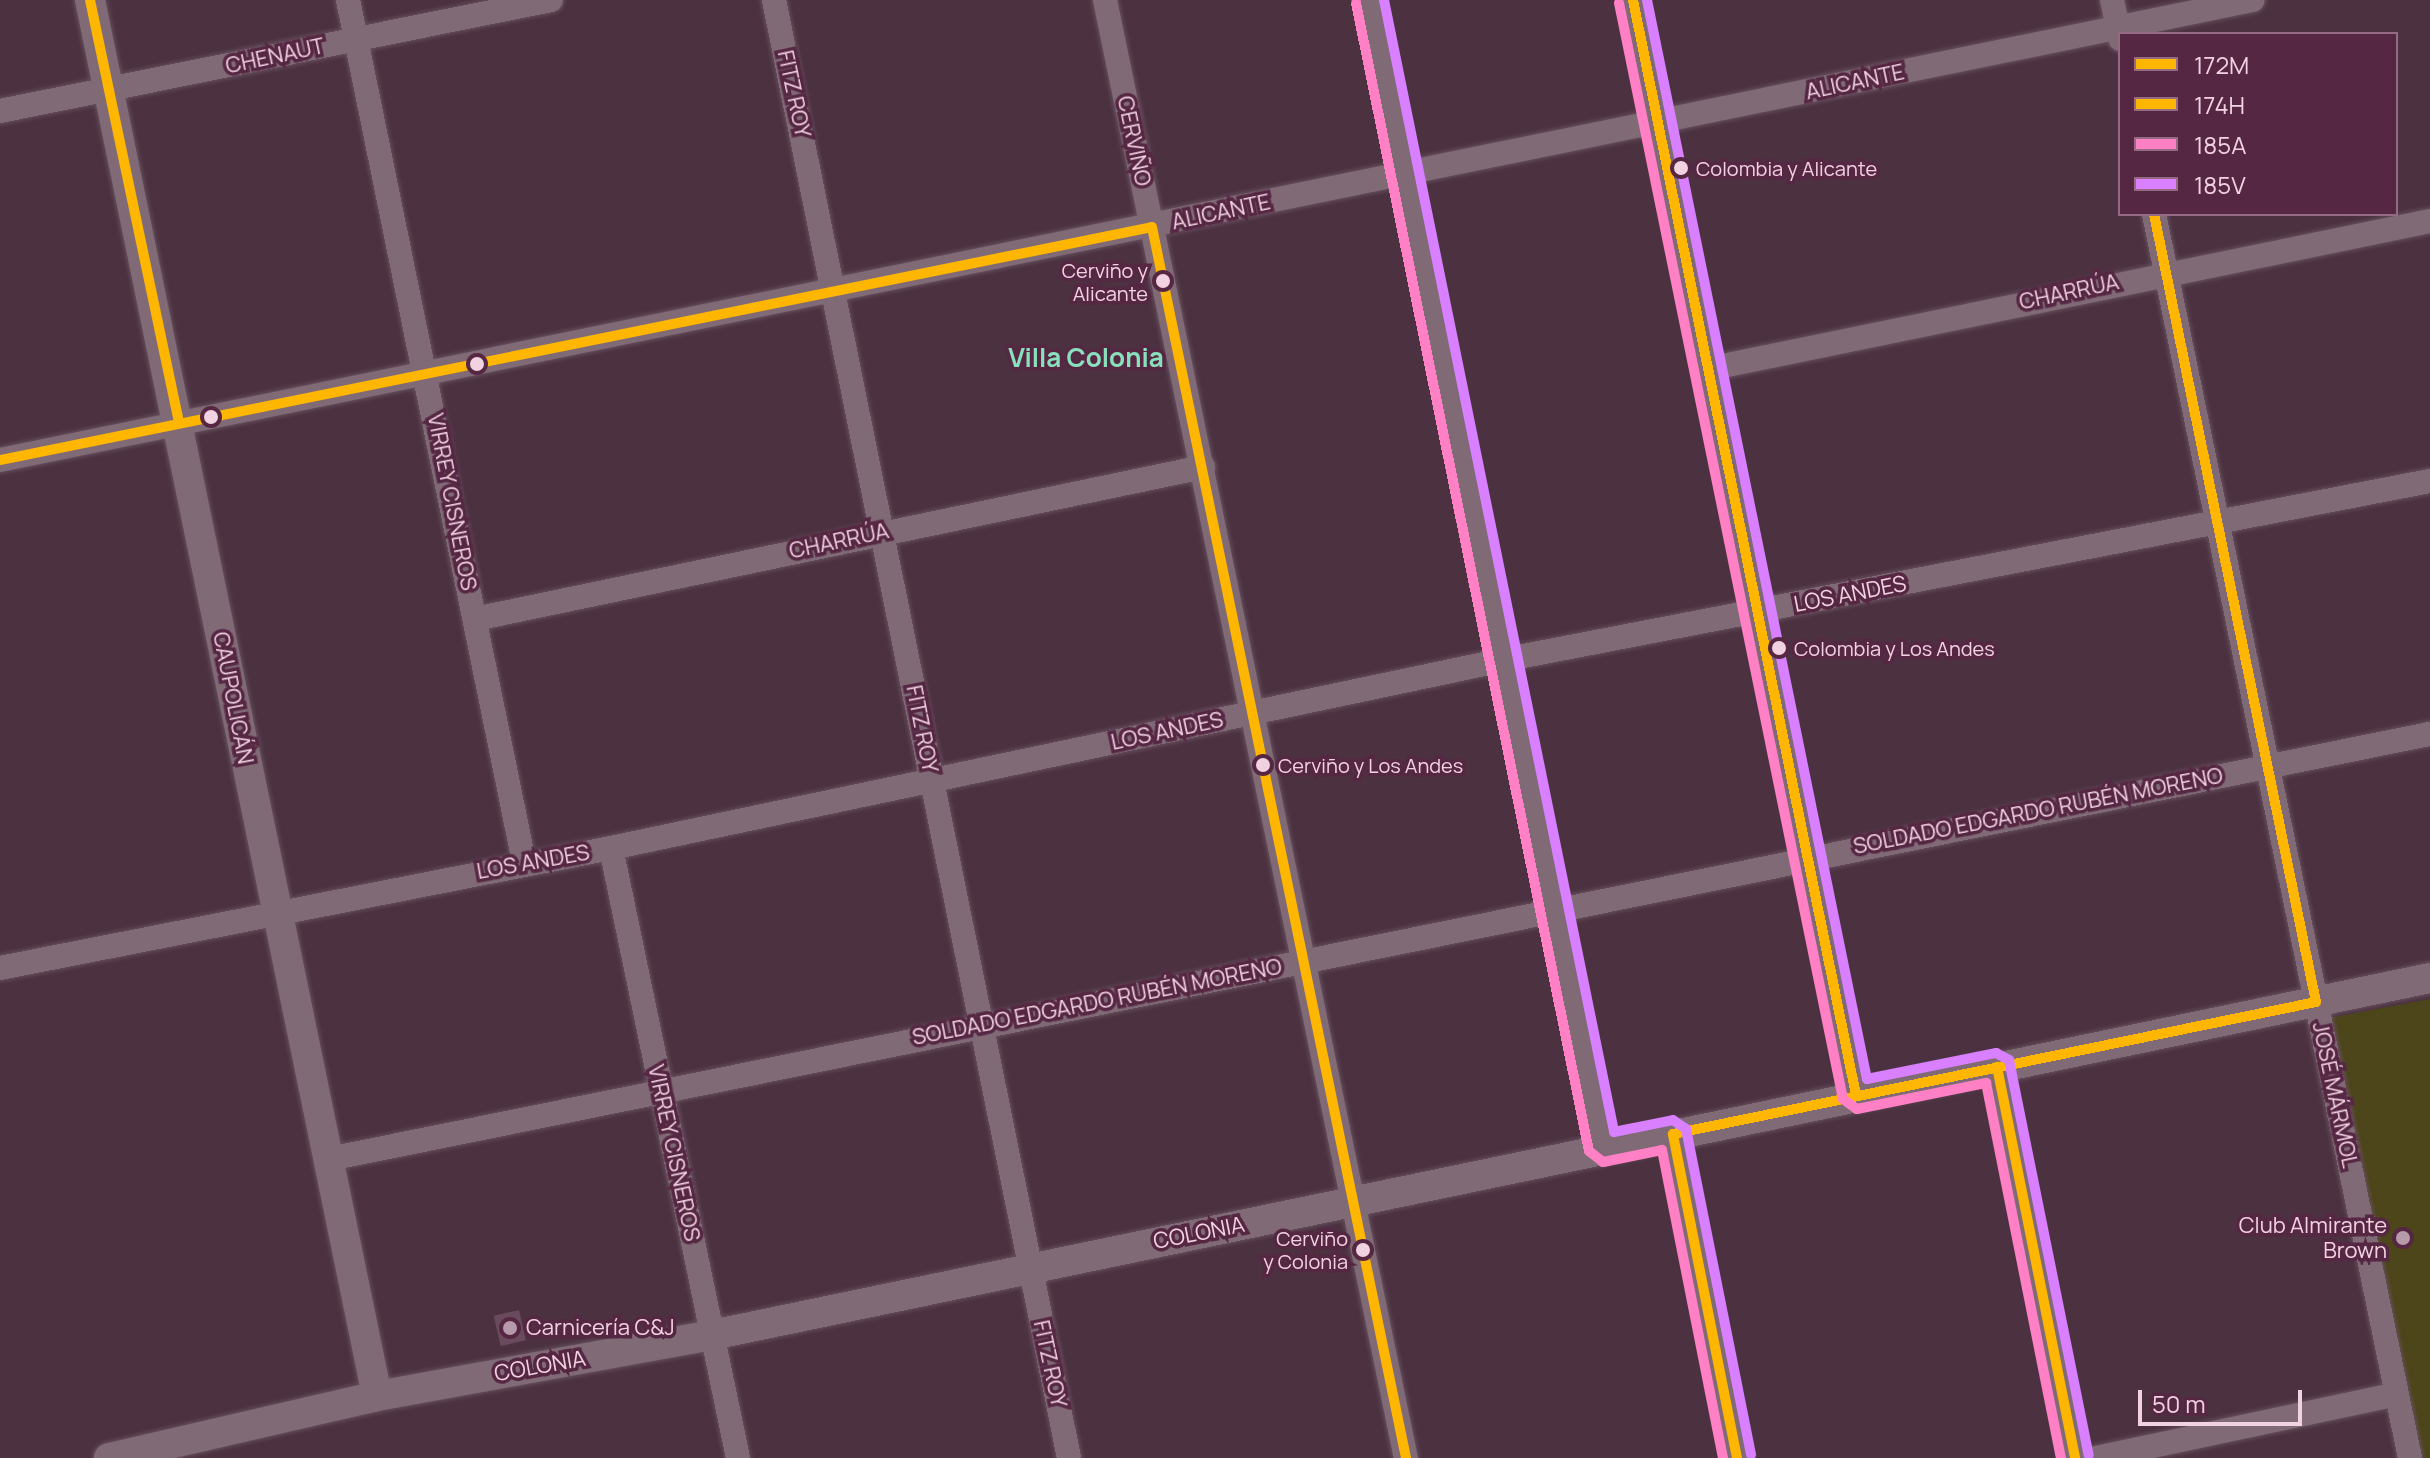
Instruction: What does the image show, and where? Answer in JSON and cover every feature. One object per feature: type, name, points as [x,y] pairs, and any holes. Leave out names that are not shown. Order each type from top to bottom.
[{"type":"street","name":"CAUPOLICÁN","points":[[90,0],[179,422],[275,914],[377,1396]]},
{"type":"street","name":"VIRREY CISNEROS","points":[[348,0],[524,862]]},
{"type":"street","name":"CHENAUT","points":[[0,111],[551,0]]},
{"type":"street","name":"FITZ ROY","points":[[774,0],[836,294],[1069,1458]]},
{"type":"street","name":"CERVIÑO","points":[[1105,0],[1406,1458]]},
{"type":"street","points":[[1370,0],[1403,172],[1508,659],[1603,1148]]},
{"type":"street","points":[[1633,0],[1856,1095]]},
{"type":"street","points":[[2112,0],[2119,32]]},
{"type":"street","name":"ALICANTE","points":[[2123,32],[2253,0]]},
{"type":"street","name":"ALICANTE","points":[[0,460],[179,422],[836,294],[1403,172],[2118,33]]},
{"type":"street","name":"JOSÉ MÁRMOL","points":[[2154,216],[2263,768],[2316,1002],[2410,1458]]},
{"type":"street","name":"CHARRÚA","points":[[1708,369],[2166,272],[2430,221]]},
{"type":"street","name":"CHARRÚA","points":[[475,619],[1203,467]]},
{"type":"street","name":"LOS ANDES","points":[[0,968],[524,862],[611,848],[1508,659],[2430,481]]},
{"type":"street","name":"SOLDADO EDGARDO RUBÉN MORENO","points":[[329,1159],[660,1089],[1559,911],[1809,855],[2430,734]]},
{"type":"street","name":"VIRREY CISNEROS","points":[[611,848],[738,1458]]},
{"type":"street","name":"COLONIA","points":[[109,1458],[206,1448],[377,1396],[712,1335],[2430,978]]},
{"type":"street","points":[[1997,1067],[2075,1458]]},
{"type":"street","points":[[1673,1134],[1737,1458]]},
{"type":"street","points":[[2096,1458],[2396,1394]]},
{"type":"shaded area","name":"Club Almirante Brown","points":[[2430,999],[2430,1458],[2423,1458],[2329,1018]]},
{"type":"building","name":"Carnicería C&J","points":[[519,1310],[526,1340],[501,1346],[494,1316]]},
{"type":"transit line","name":"172M","points":[[90,0],[179,422]]},
{"type":"transit line","name":"185V","points":[[1384,0],[1614,1132],[1673,1120],[1686,1129],[1751,1455]]},
{"type":"transit line","name":"174H","points":[[1633,0],[1856,1095]]},
{"type":"transit line","name":"185V","points":[[1647,0],[1867,1079],[1996,1053],[2009,1060],[2089,1455]]},
{"type":"transit line","name":"185A","points":[[1356,3],[1589,1151],[1603,1162],[1662,1150],[1723,1458]]},
{"type":"transit line","name":"185A","points":[[1619,3],[1843,1099],[1857,1109],[1986,1083],[2061,1458]]},
{"type":"transit line","name":"174H","points":[[1737,1458],[1673,1134],[2316,1002],[2154,216]]},
{"type":"transit line","name":"172M","points":[[1152,227],[1406,1458]]},
{"type":"transit line","name":"172M","points":[[0,460],[1152,227]]},
{"type":"transit line","name":"174H","points":[[1997,1067],[2075,1458]]},
{"type":"place","name":"Colombia y Alicante","points":[[1681,168]]},
{"type":"place","name":"Cerviño y Alicante","points":[[1163,281]]},
{"type":"place","name":"Colombia y Los Andes","points":[[1779,648]]},
{"type":"place","name":"Cerviño y Los Andes","points":[[1263,765]]},
{"type":"place","name":"Club Almirante Brown","points":[[2403,1238]]},
{"type":"place","name":"Cerviño y Colonia","points":[[1363,1250]]},
{"type":"place","name":"Carnicería C&J","points":[[510,1328]]},
{"type":"district","name":"Villa Colonia","points":[[1086,358]]}]
